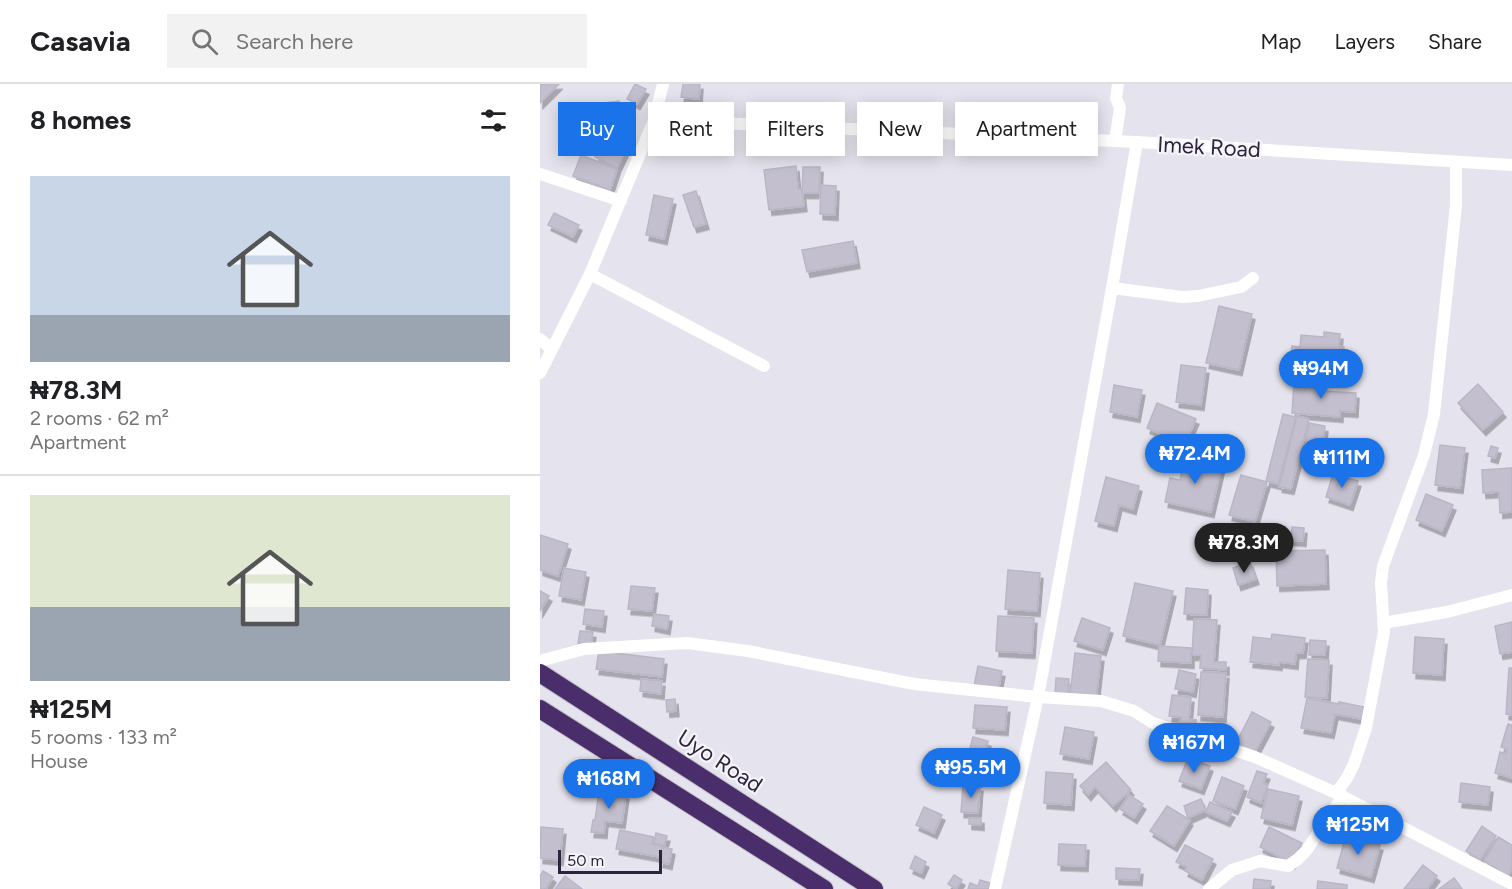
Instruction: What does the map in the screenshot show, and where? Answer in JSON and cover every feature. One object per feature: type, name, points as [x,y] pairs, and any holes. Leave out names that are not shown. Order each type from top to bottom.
[{"type":"highway","name":"Uyo Road","points":[[540,673],[874,889]]},
{"type":"highway","points":[[540,709],[824,889]]},
{"type":"street","points":[[658,102],[663,84]]},
{"type":"street","points":[[1115,141],[1120,108],[1116,98],[1118,84]]},
{"type":"street","name":"Imek Road","points":[[734,124],[1137,142],[1512,165]]},
{"type":"street","points":[[541,366],[590,274],[648,135]]},
{"type":"street","points":[[995,889],[1038,698],[1137,142]]},
{"type":"street","points":[[1209,889],[1232,870],[1260,861],[1288,866],[1298,859],[1306,851],[1340,794],[1354,764],[1366,728],[1384,632],[1381,583],[1383,566],[1424,455],[1434,414],[1456,205],[1456,162]]},
{"type":"street","points":[[540,174],[621,201]]},
{"type":"street","points":[[590,274],[764,366]]},
{"type":"street","points":[[1112,288],[1182,297],[1198,296],[1241,286],[1253,278]]},
{"type":"street","points":[[540,339],[551,349]]},
{"type":"street","points":[[1383,623],[1447,612],[1512,595]]},
{"type":"street","points":[[540,661],[584,649],[687,644],[748,651],[914,684],[1038,698],[1101,701],[1134,711],[1153,723],[1255,758],[1340,794],[1512,884]]},
{"type":"building","points":[[540,84],[559,84],[540,103]]},
{"type":"building","points":[[635,84],[646,89],[637,104],[627,99]]},
{"type":"building","points":[[683,84],[700,84],[699,99],[681,97]]},
{"type":"building","points":[[581,156],[617,169],[610,190],[573,176]]},
{"type":"building","points":[[595,156],[623,156],[617,168]]},
{"type":"building","points":[[796,166],[798,189],[802,189],[804,206],[769,210],[764,170]]},
{"type":"building","points":[[803,167],[820,167],[819,193],[802,193]]},
{"type":"building","points":[[821,185],[836,186],[835,215],[820,214]]},
{"type":"building","points":[[696,191],[706,224],[694,227],[683,195]]},
{"type":"building","points":[[654,195],[673,199],[664,239],[646,235]]},
{"type":"building","points":[[554,213],[579,225],[573,237],[548,225]]},
{"type":"building","points":[[853,241],[857,263],[807,272],[802,250]]},
{"type":"building","points":[[1219,306],[1252,314],[1239,370],[1206,363]]},
{"type":"building","points":[[1324,332],[1340,334],[1339,346],[1344,347],[1341,376],[1289,369],[1292,346],[1300,347],[1301,335],[1324,337]]},
{"type":"building","points":[[1181,365],[1206,368],[1201,405],[1176,402]]},
{"type":"building","points":[[1294,381],[1322,383],[1322,391],[1356,393],[1355,412],[1340,411],[1340,417],[1292,413]]},
{"type":"building","points":[[1478,384],[1503,412],[1483,430],[1458,403]]},
{"type":"building","points":[[1114,385],[1142,390],[1137,417],[1110,412]]},
{"type":"building","points":[[1157,403],[1196,419],[1185,444],[1147,428]]},
{"type":"building","points":[[1283,414],[1296,417],[1278,484],[1266,481]]},
{"type":"building","points":[[1297,416],[1309,419],[1291,489],[1279,487]]},
{"type":"building","points":[[1309,423],[1325,426],[1322,450],[1305,448]]},
{"type":"building","points":[[1440,445],[1465,448],[1460,488],[1435,485]]},
{"type":"building","points":[[1491,446],[1498,448],[1495,458],[1488,456]]},
{"type":"building","points":[[1185,457],[1222,465],[1211,512],[1165,502],[1170,478],[1180,480]]},
{"type":"building","points":[[1512,468],[1512,512],[1500,513],[1499,492],[1483,493],[1482,470]]},
{"type":"building","points":[[1333,474],[1358,481],[1350,505],[1326,497]]},
{"type":"building","points":[[1241,475],[1267,482],[1255,522],[1229,515]]},
{"type":"building","points":[[1106,477],[1139,486],[1133,509],[1119,505],[1114,526],[1095,521]]},
{"type":"building","points":[[1426,494],[1453,505],[1442,531],[1416,520]]},
{"type":"building","points":[[1292,527],[1304,528],[1303,541],[1291,540]]},
{"type":"building","points":[[540,535],[568,544],[558,576],[540,570]]},
{"type":"building","points":[[1325,550],[1326,584],[1277,586],[1276,551]]},
{"type":"building","points":[[1250,562],[1256,579],[1238,585],[1233,568]]},
{"type":"building","points":[[564,568],[586,572],[581,600],[559,596]]},
{"type":"building","points":[[1008,570],[1040,573],[1037,611],[1005,609]]},
{"type":"building","points":[[1135,583],[1173,591],[1160,645],[1123,636]]},
{"type":"building","points":[[631,586],[655,588],[652,611],[628,609]]},
{"type":"building","points":[[1186,588],[1208,590],[1207,615],[1184,614]]},
{"type":"building","points":[[540,591],[549,596],[540,611]]},
{"type":"building","points":[[585,609],[604,611],[602,627],[583,624]]},
{"type":"building","points":[[654,614],[669,616],[667,629],[652,626]]},
{"type":"building","points":[[998,616],[1034,618],[1032,653],[996,651]]},
{"type":"building","points":[[1082,618],[1110,628],[1103,650],[1074,641]]},
{"type":"building","points":[[1194,619],[1217,620],[1214,662],[1226,662],[1226,670],[1200,668],[1201,655],[1192,655]]},
{"type":"building","points":[[1512,622],[1512,652],[1500,654],[1495,626]]},
{"type":"building","points":[[580,631],[593,632],[591,645],[578,643]]},
{"type":"building","points":[[1272,634],[1305,638],[1303,653],[1296,653],[1295,664],[1250,662],[1253,637],[1271,639]]},
{"type":"building","points":[[1415,637],[1444,639],[1442,675],[1413,673]]},
{"type":"building","points":[[1310,640],[1326,641],[1325,655],[1309,655]]},
{"type":"building","points":[[1159,646],[1191,648],[1191,663],[1158,661]]},
{"type":"building","points":[[599,651],[664,659],[662,677],[596,669]]},
{"type":"building","points":[[1075,653],[1101,656],[1096,699],[1070,695]]},
{"type":"building","points":[[1308,659],[1329,660],[1327,698],[1305,697]]},
{"type":"building","points":[[978,666],[1002,671],[998,691],[974,686]]},
{"type":"building","points":[[1509,668],[1512,668],[1512,715],[1506,714]]},
{"type":"building","points":[[1179,670],[1196,674],[1193,692],[1175,689]]},
{"type":"building","points":[[1201,672],[1226,673],[1223,717],[1198,715]]},
{"type":"building","points":[[1056,678],[1069,679],[1068,695],[1055,695]]},
{"type":"building","points":[[641,679],[662,681],[661,694],[640,691]]},
{"type":"building","points":[[1172,695],[1191,697],[1189,719],[1196,720],[1195,727],[1180,725],[1181,717],[1169,716]]},
{"type":"building","points":[[1307,698],[1364,707],[1362,719],[1335,714],[1331,733],[1301,728]]},
{"type":"building","points":[[675,699],[676,711],[667,712],[666,700]]},
{"type":"building","points":[[975,705],[1007,707],[1005,730],[973,728]]},
{"type":"building","points":[[1252,712],[1271,722],[1254,754],[1235,745]]},
{"type":"building","points":[[1508,724],[1512,725],[1512,778],[1495,773],[1500,752],[1506,754],[1507,749],[1501,747]]},
{"type":"building","points":[[1065,727],[1094,732],[1089,759],[1060,754]]},
{"type":"building","points":[[973,737],[988,741],[978,782],[962,778]]},
{"type":"building","points":[[1188,758],[1210,766],[1201,789],[1179,781]]},
{"type":"building","points":[[1106,762],[1131,790],[1113,806],[1095,787],[1088,795],[1080,786]]},
{"type":"building","points":[[1257,771],[1267,774],[1263,783],[1268,785],[1261,803],[1247,797]]},
{"type":"building","points":[[1046,772],[1073,774],[1071,805],[1044,803]]},
{"type":"building","points":[[1222,777],[1244,786],[1235,809],[1213,801]]},
{"type":"building","points":[[1461,783],[1490,787],[1488,805],[1459,802]]},
{"type":"building","points":[[963,785],[980,786],[978,813],[961,812]]},
{"type":"building","points":[[1268,789],[1299,796],[1292,825],[1261,818]]},
{"type":"building","points":[[599,791],[626,794],[622,823],[605,821],[604,833],[591,832]]},
{"type":"building","points":[[1129,795],[1143,804],[1134,818],[1120,809]]},
{"type":"building","points":[[1201,799],[1206,810],[1188,818],[1184,806]]},
{"type":"building","points":[[1210,802],[1232,812],[1227,821],[1206,812]]},
{"type":"building","points":[[1167,806],[1190,820],[1174,846],[1150,831]]},
{"type":"building","points":[[924,807],[942,815],[934,833],[916,825]]},
{"type":"building","points":[[969,818],[981,818],[981,825],[969,824]]},
{"type":"building","points":[[1482,826],[1496,836],[1480,860],[1466,851]]},
{"type":"building","points":[[541,827],[563,829],[560,860],[540,858]]},
{"type":"building","points":[[1269,827],[1302,843],[1292,863],[1260,847]]},
{"type":"building","points":[[620,830],[654,837],[652,844],[662,846],[659,857],[616,849]]},
{"type":"building","points":[[656,833],[667,836],[664,846],[654,843]]},
{"type":"building","points":[[1346,835],[1380,845],[1371,877],[1337,868]]},
{"type":"building","points":[[1498,837],[1512,845],[1512,869],[1508,876],[1484,861]]},
{"type":"building","points":[[1059,844],[1086,845],[1085,866],[1058,865]]},
{"type":"building","points":[[1185,845],[1213,859],[1202,880],[1185,871],[1187,867],[1176,862]]},
{"type":"building","points":[[663,847],[672,849],[669,864],[660,862]]},
{"type":"building","points":[[915,856],[926,862],[921,873],[910,868]]},
{"type":"building","points":[[1423,865],[1437,876],[1427,889],[1404,889]]},
{"type":"building","points":[[1116,868],[1140,869],[1139,880],[1116,879]]},
{"type":"building","points":[[543,871],[553,877],[546,889],[540,889],[540,876]]},
{"type":"building","points":[[954,875],[962,880],[956,889],[948,884]]},
{"type":"building","points":[[565,876],[582,889],[555,889]]},
{"type":"building","points":[[1454,878],[1462,889],[1439,889]]},
{"type":"building","points":[[1254,879],[1271,881],[1270,889],[1253,889]]},
{"type":"building","points":[[980,880],[990,883],[988,889],[968,889],[970,883],[978,886]]},
{"type":"building","points":[[1318,881],[1347,885],[1347,889],[1317,889]]}]
